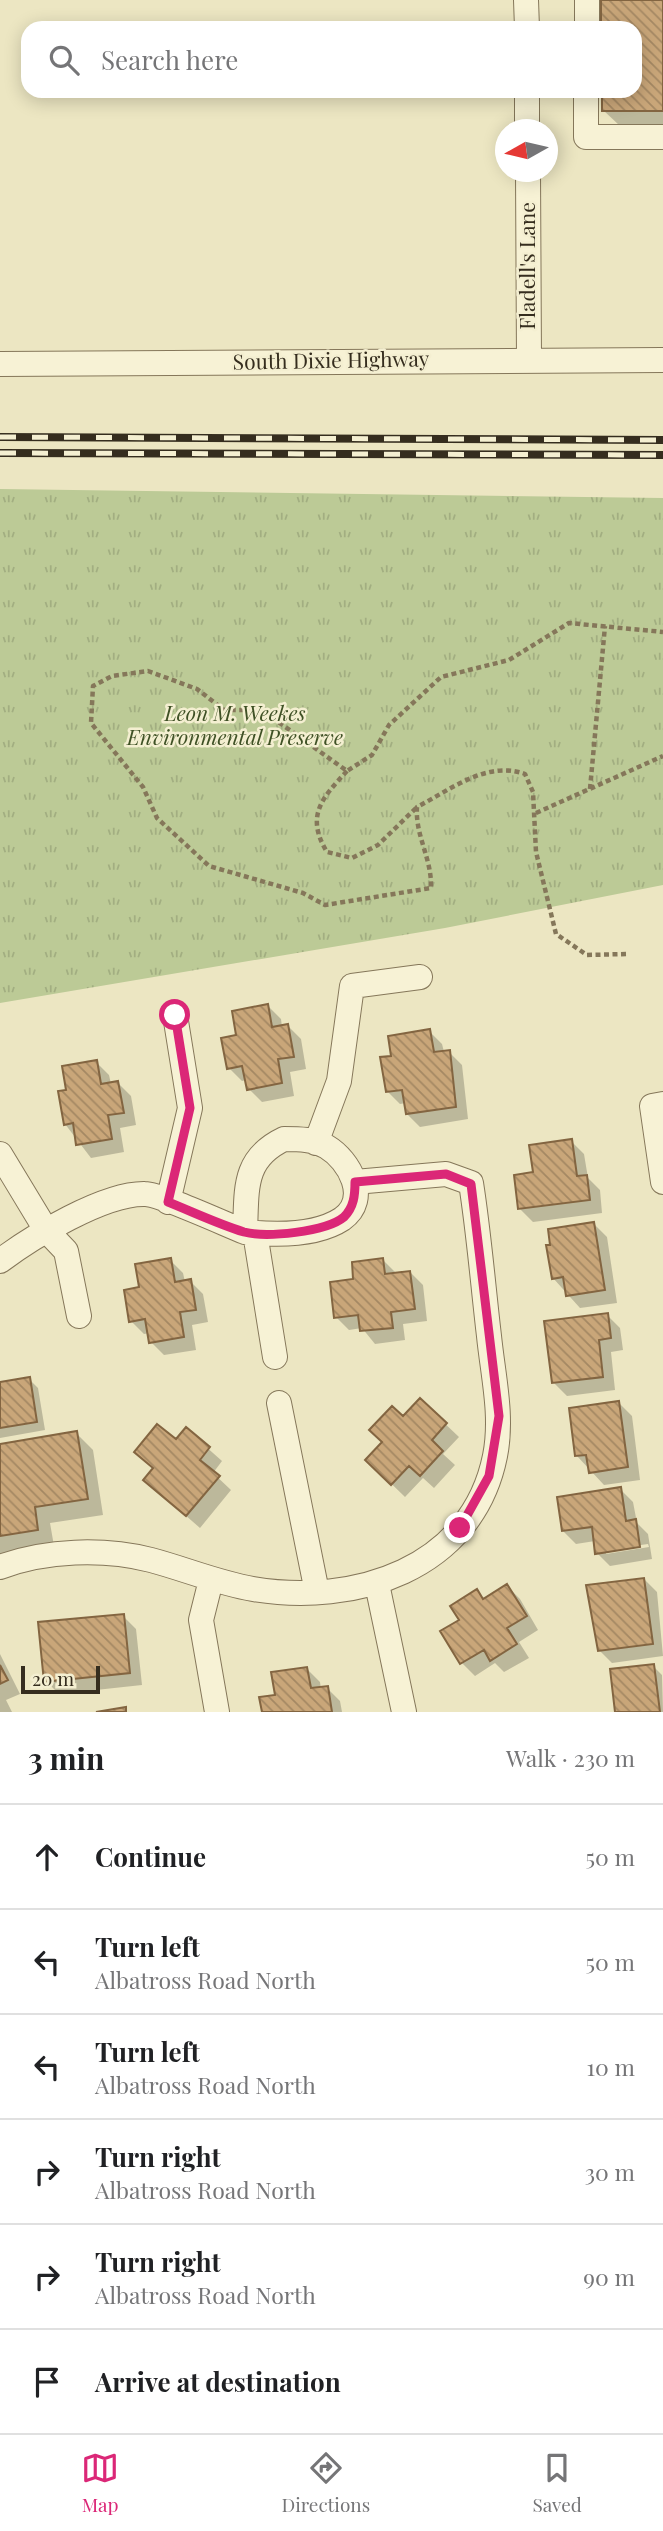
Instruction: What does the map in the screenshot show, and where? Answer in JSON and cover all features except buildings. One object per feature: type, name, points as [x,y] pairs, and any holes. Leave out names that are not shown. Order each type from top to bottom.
[{"type":"street","points":[[526,0],[527,21]]},
{"type":"street","points":[[587,0],[587,21]]},
{"type":"street","points":[[527,98],[527,119]]},
{"type":"street","points":[[586,98],[586,137],[663,137]]},
{"type":"street","name":"Fladell's Lane","points":[[528,182],[529,359]]},
{"type":"street","name":"South Dixie Highway","points":[[0,364],[663,360]]},
{"type":"street","points":[[316,1143],[339,1081],[352,986],[420,977]]},
{"type":"street","points":[[168,1202],[190,1108],[175,1015]]},
{"type":"street","points":[[658,1105],[663,1182]]},
{"type":"street","points":[[0,1261],[46,1230],[109,1202],[146,1194],[250,1233],[292,1233],[342,1218],[355,1195],[355,1182],[342,1159],[305,1139],[284,1139],[267,1148],[255,1160],[249,1180],[250,1233],[275,1357]]},
{"type":"street","points":[[0,1154],[46,1230],[66,1251],[79,1316]]},
{"type":"street","points":[[0,1567],[50,1555],[110,1553],[150,1560],[211,1580],[254,1589],[317,1592],[377,1584],[431,1556],[460,1528],[489,1476],[499,1416],[471,1184],[446,1174],[355,1182]]},
{"type":"street","points":[[279,1403],[317,1592]]},
{"type":"street","points":[[211,1580],[201,1620],[217,1712]]},
{"type":"street","points":[[377,1584],[404,1712]]},
{"type":"path","points":[[626,954],[587,955],[556,934],[536,852],[533,792],[525,774],[509,768],[485,772],[417,807],[378,845],[352,858],[327,852],[317,836],[317,811],[347,771],[372,754],[389,725],[441,677],[509,660],[569,623],[663,632]]},
{"type":"path","points":[[590,789],[605,626]]},
{"type":"path","points":[[347,771],[270,716],[250,710],[224,710],[197,689],[148,671],[112,676],[93,686],[91,723],[143,787],[157,818],[209,866],[303,893],[325,905],[431,888],[432,867],[415,828],[417,807]]},
{"type":"path","points":[[536,814],[663,756]]},
{"type":"green space","name":"Leon M. Weekes Environmental Preserve","points":[[0,489],[663,498],[663,885],[445,928],[0,1003]]},
{"type":"railway","points":[[0,437],[663,440]]},
{"type":"railway","points":[[0,453],[663,455]]},
{"type":"route","points":[[175,1015],[190,1108],[168,1202],[245,1233],[267,1235],[321,1227],[342,1218],[351,1208],[355,1182],[446,1174],[471,1184],[481,1246],[499,1416],[495,1456],[489,1476],[472,1512],[460,1528]]}]
